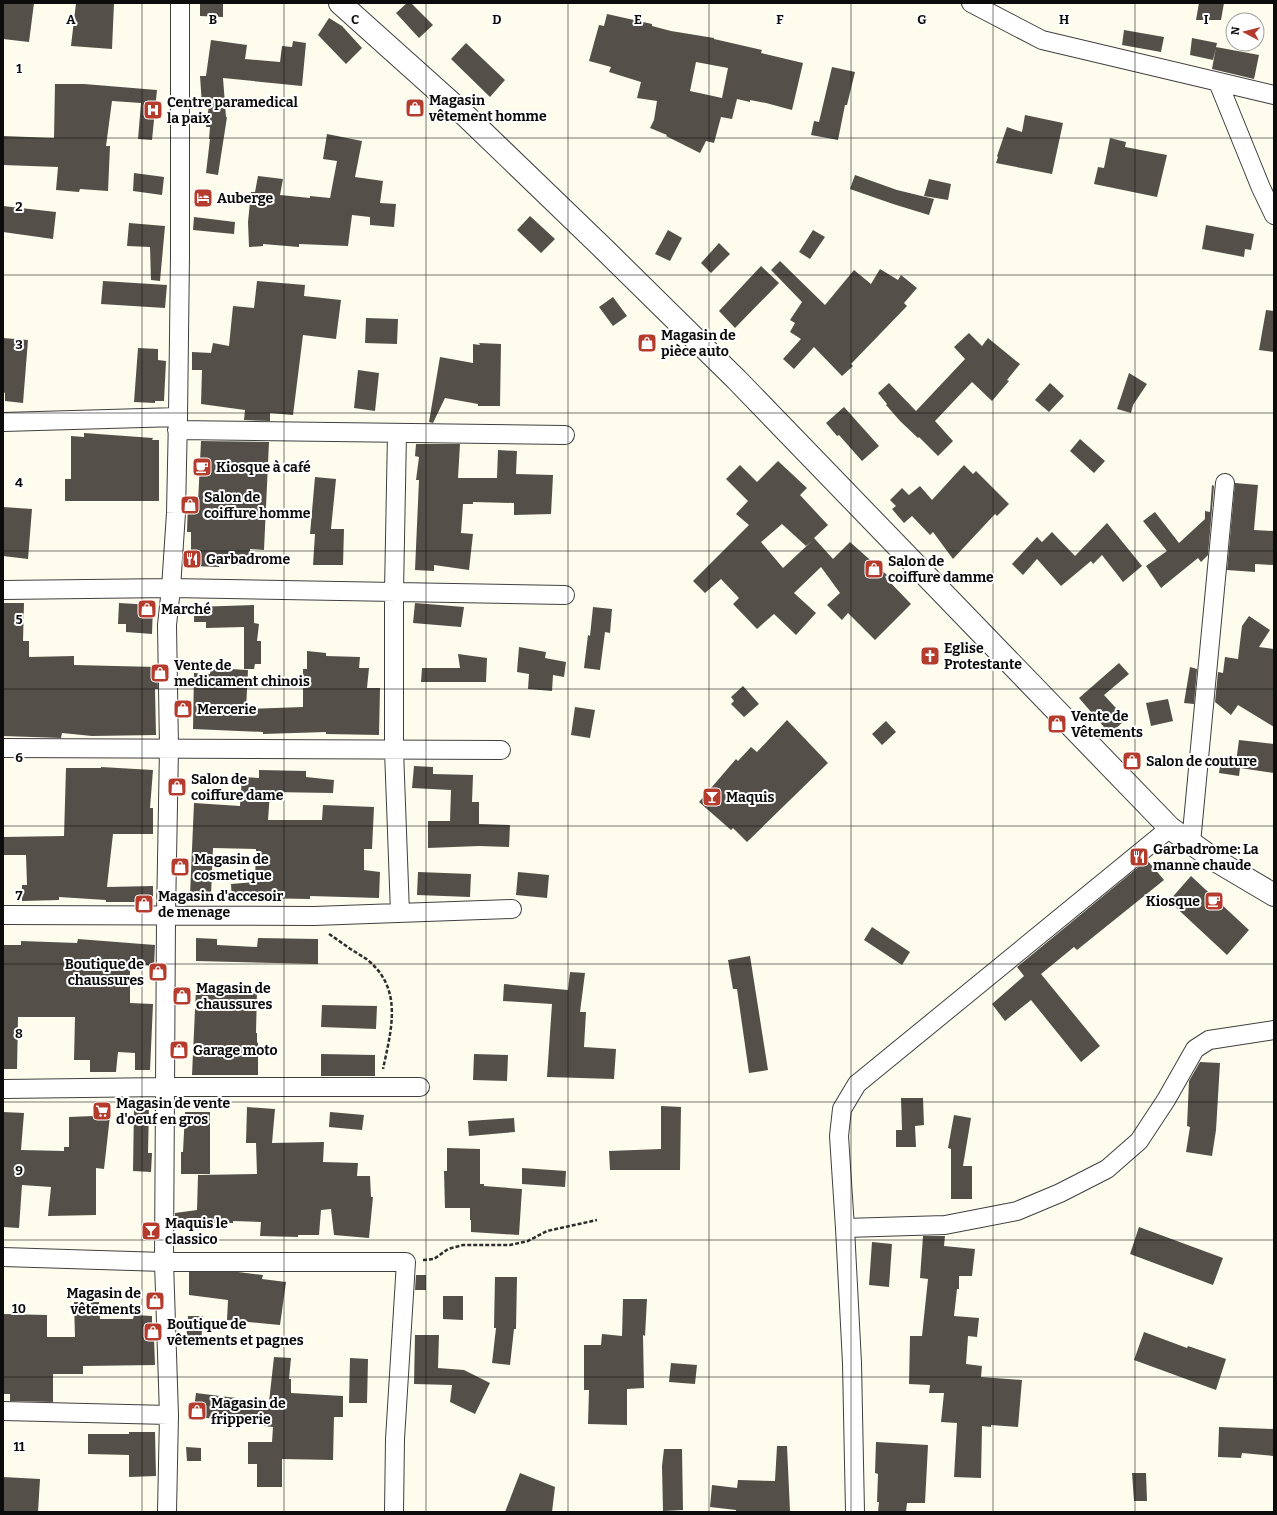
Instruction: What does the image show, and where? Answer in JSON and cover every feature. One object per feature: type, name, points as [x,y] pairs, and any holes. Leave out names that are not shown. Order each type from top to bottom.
[{"type":"street","points":[[167,1512],[169,1415],[164,1262],[166,916],[169,748],[167,625],[176,513],[178,424],[180,3]]},
{"type":"street","points":[[340,3],[466,116],[737,380],[1170,828],[1215,860],[1274,895]]},
{"type":"street","points":[[971,3],[1042,40],[1274,95]]},
{"type":"street","points":[[1218,82],[1261,188],[1274,215]]},
{"type":"street","points":[[3,422],[178,424],[397,432],[565,435]]},
{"type":"street","points":[[397,432],[394,592],[394,750],[400,913]]},
{"type":"street","points":[[1191,843],[1225,483]]},
{"type":"street","points":[[3,590],[171,588],[564,596]]},
{"type":"street","points":[[3,748],[501,750]]},
{"type":"street","points":[[855,1512],[852,1363],[839,1136],[842,1109],[857,1084],[1170,828]]},
{"type":"street","points":[[3,915],[314,916],[512,909]]},
{"type":"street","points":[[845,1228],[945,1225],[1017,1211],[1060,1193],[1107,1169],[1138,1141],[1166,1100],[1195,1049],[1209,1040],[1274,1030]]},
{"type":"street","points":[[3,1089],[165,1087],[420,1087]]},
{"type":"street","points":[[3,1257],[164,1262],[406,1262],[395,1439],[394,1512]]},
{"type":"street","points":[[3,1411],[169,1415]]},
{"type":"path","points":[[314,916],[328,933],[370,962],[383,977],[389,988],[392,1002],[391,1030],[379,1087]]},
{"type":"path","points":[[406,1262],[434,1259],[448,1249],[463,1245],[510,1245],[528,1241],[547,1231],[597,1220]]},
{"type":"building","points":[[4,3],[34,3],[29,42],[3,39]]},
{"type":"building","points":[[76,3],[114,3],[112,49],[71,46]]},
{"type":"building","points":[[200,3],[223,3],[223,17],[200,16]]},
{"type":"building","points":[[407,3],[411,3],[433,25],[419,38],[396,13]]},
{"type":"building","points":[[1199,3],[1224,3],[1221,20],[1196,20]]},
{"type":"building","points":[[607,14],[652,24],[652,26],[671,31],[714,38],[762,50],[761,53],[803,63],[792,110],[766,103],[737,99],[732,119],[721,117],[714,143],[706,141],[700,153],[666,136],[667,135],[650,128],[654,120],[657,101],[637,98],[641,82],[609,72],[611,67],[589,61],[599,25],[604,26]],"holes":[[[696,62],[728,68],[722,98],[690,91]]]},
{"type":"building","points":[[329,18],[342,26],[362,48],[346,64],[318,35]]},
{"type":"building","points":[[1124,30],[1164,37],[1161,52],[1122,45]]},
{"type":"building","points":[[1192,38],[1217,43],[1213,60],[1190,55]]},
{"type":"building","points":[[211,40],[247,45],[245,59],[280,62],[282,46],[292,47],[293,41],[306,43],[302,86],[223,78],[227,117],[218,175],[206,173],[210,139],[210,127],[206,127],[209,105],[202,105],[200,76],[206,76]]},
{"type":"building","points":[[466,43],[505,80],[490,97],[451,59]]},
{"type":"building","points":[[1216,47],[1225,49],[1225,52],[1243,52],[1259,55],[1254,79],[1212,69]]},
{"type":"building","points":[[832,67],[855,72],[847,105],[845,105],[838,140],[811,135],[814,121],[819,122]]},
{"type":"building","points":[[55,84],[84,84],[157,90],[152,140],[138,139],[141,103],[112,101],[106,146],[110,146],[108,191],[80,189],[79,192],[56,190],[58,167],[3,165],[3,136],[54,138]]},
{"type":"building","points":[[1025,115],[1063,123],[1052,174],[996,163],[1007,127],[1022,132]]},
{"type":"building","points":[[327,134],[362,141],[355,177],[383,181],[380,203],[396,204],[394,227],[370,225],[370,217],[352,215],[348,246],[299,244],[299,247],[263,244],[263,246],[249,247],[248,222],[251,192],[255,192],[258,176],[283,179],[280,195],[330,198],[337,161],[323,159]]},
{"type":"building","points":[[1110,138],[1126,142],[1125,147],[1167,155],[1157,197],[1094,184],[1098,167],[1104,168]]},
{"type":"building","points":[[134,173],[164,177],[162,195],[133,191]]},
{"type":"building","points":[[855,175],[897,190],[934,199],[929,215],[850,189]]},
{"type":"building","points":[[929,179],[951,184],[948,200],[924,196]]},
{"type":"building","points":[[3,206],[56,212],[53,239],[3,232]]},
{"type":"building","points":[[530,216],[555,239],[541,253],[517,230]]},
{"type":"building","points":[[194,217],[235,222],[234,234],[193,230]]},
{"type":"building","points":[[129,223],[165,226],[160,281],[151,280],[150,247],[127,246]]},
{"type":"building","points":[[1206,225],[1254,234],[1251,250],[1245,249],[1244,257],[1202,249]]},
{"type":"building","points":[[668,230],[682,238],[670,261],[655,254]]},
{"type":"building","points":[[813,230],[825,237],[810,259],[799,252]]},
{"type":"building","points":[[719,243],[730,254],[711,273],[701,263]]},
{"type":"building","points":[[780,261],[825,305],[854,270],[871,284],[880,269],[898,280],[901,275],[917,288],[904,303],[907,306],[851,364],[853,366],[842,376],[814,347],[794,369],[783,359],[801,339],[790,332],[795,323],[790,320],[802,302],[771,270]]},
{"type":"building","points":[[761,266],[779,283],[735,328],[719,311]]},
{"type":"building","points":[[103,281],[167,285],[165,308],[101,304]]},
{"type":"building","points":[[257,281],[305,285],[304,296],[341,300],[336,339],[303,335],[293,415],[270,413],[270,421],[244,420],[245,410],[201,404],[202,370],[192,370],[192,352],[211,353],[213,343],[229,346],[233,306],[254,308]]},
{"type":"building","points":[[613,297],[627,316],[613,326],[599,307]]},
{"type":"building","points":[[1266,310],[1274,311],[1274,352],[1259,350]]},
{"type":"building","points":[[366,318],[398,319],[397,344],[365,343]]},
{"type":"building","points":[[969,333],[982,346],[988,338],[1020,364],[1007,380],[1009,381],[992,401],[972,382],[935,421],[953,441],[938,456],[900,421],[878,393],[889,383],[916,411],[965,359],[954,347]]},
{"type":"building","points":[[3,338],[28,340],[23,403],[5,401],[5,393],[3,392]]},
{"type":"building","points":[[479,343],[501,344],[500,406],[478,406],[478,404],[445,398],[433,423],[429,422],[440,357],[473,363],[473,344],[480,345]]},
{"type":"building","points":[[138,348],[158,349],[158,360],[166,361],[164,401],[155,401],[155,403],[134,402]]},
{"type":"building","points":[[358,370],[379,373],[375,411],[354,408]]},
{"type":"building","points":[[1129,373],[1147,384],[1133,405],[1131,413],[1117,409]]},
{"type":"building","points":[[1050,383],[1064,396],[1049,412],[1035,400]]},
{"type":"building","points":[[844,407],[879,446],[862,461],[826,423]]},
{"type":"building","points":[[84,433],[153,438],[152,440],[159,440],[159,501],[65,501],[65,479],[71,479],[71,436],[84,437]]},
{"type":"building","points":[[1080,439],[1105,461],[1094,473],[1070,451]]},
{"type":"building","points":[[201,441],[269,442],[264,550],[250,549],[249,566],[219,564],[219,567],[191,566],[191,532],[187,532],[188,503],[198,503]]},
{"type":"building","points":[[416,444],[460,444],[458,478],[497,478],[498,450],[517,451],[516,474],[553,475],[551,514],[514,515],[514,503],[473,502],[473,504],[463,504],[461,533],[473,534],[469,570],[434,565],[434,571],[415,570],[419,480],[416,480],[419,457],[415,456]]},
{"type":"building","points":[[778,461],[807,488],[800,495],[828,525],[814,538],[833,559],[850,542],[887,575],[885,577],[911,604],[875,640],[848,613],[842,620],[827,605],[840,593],[821,567],[794,593],[816,613],[796,635],[774,614],[757,629],[733,604],[739,598],[721,579],[705,593],[693,581],[749,525],[736,514],[748,501],[726,479],[740,465],[757,482]],"holes":[[[782,524],[806,546],[813,540],[783,568],[761,542]]]},
{"type":"building","points":[[964,465],[973,474],[976,471],[1009,504],[997,516],[995,514],[953,559],[933,532],[930,535],[912,516],[904,523],[892,509],[896,506],[890,500],[902,488],[909,495],[920,486],[932,500]]},
{"type":"building","points":[[315,477],[336,479],[331,529],[344,529],[343,565],[313,565],[315,534],[310,534]]},
{"type":"building","points":[[1235,483],[1258,485],[1254,530],[1274,531],[1274,565],[1255,564],[1255,572],[1227,570]]},
{"type":"building","points":[[1212,485],[1214,486],[1208,555],[1201,562],[1198,558],[1161,588],[1146,566],[1167,551],[1143,521],[1155,512],[1179,543],[1205,519],[1205,511],[1210,512]]},
{"type":"building","points":[[3,507],[32,509],[28,559],[3,556]]},
{"type":"building","points":[[1107,523],[1142,566],[1123,582],[1102,555],[1093,564],[1091,561],[1061,586],[1037,559],[1023,575],[1012,564],[1037,537],[1042,542],[1052,532],[1075,556]]},
{"type":"building","points":[[3,603],[24,603],[23,641],[29,641],[29,657],[74,656],[74,665],[157,667],[158,689],[155,689],[156,735],[92,736],[62,733],[61,738],[3,736]]},
{"type":"building","points":[[119,603],[153,605],[152,634],[126,632],[126,624],[118,624]]},
{"type":"building","points":[[415,603],[464,607],[461,627],[413,623]]},
{"type":"building","points":[[254,605],[254,623],[259,624],[257,641],[261,641],[261,664],[255,664],[254,669],[244,669],[244,627],[206,628],[206,622],[194,622],[194,607]]},
{"type":"building","points":[[593,607],[612,609],[610,633],[605,632],[600,670],[584,668],[588,635],[590,636]]},
{"type":"building","points":[[1249,616],[1270,630],[1259,647],[1274,649],[1274,727],[1238,705],[1231,715],[1215,702],[1218,672],[1223,673],[1225,657],[1238,659],[1242,626]]},
{"type":"building","points":[[519,647],[546,652],[545,658],[566,662],[564,677],[553,675],[552,691],[528,689],[529,674],[517,672]]},
{"type":"building","points":[[307,651],[326,653],[326,656],[360,657],[359,668],[369,668],[367,688],[380,688],[379,735],[326,734],[326,732],[263,734],[263,732],[193,729],[194,673],[210,674],[211,668],[248,670],[246,709],[303,707],[303,669],[307,669]]},
{"type":"building","points":[[458,654],[487,658],[486,682],[421,682],[422,668],[460,668]]},
{"type":"building","points":[[1119,663],[1129,674],[1104,695],[1126,719],[1110,734],[1079,698]]},
{"type":"building","points":[[1190,667],[1197,669],[1194,704],[1184,703]]},
{"type":"building","points":[[743,686],[759,704],[744,717],[731,704],[734,701],[731,697]]},
{"type":"building","points":[[1168,699],[1173,721],[1151,726],[1146,703]]},
{"type":"building","points":[[575,707],[595,710],[590,738],[571,735]]},
{"type":"building","points":[[787,720],[828,763],[747,842],[733,828],[731,830],[699,802],[736,759],[738,761],[751,747],[757,752]]},
{"type":"building","points":[[886,721],[896,732],[882,745],[872,734]]},
{"type":"building","points":[[1239,740],[1274,744],[1274,773],[1240,768],[1239,776],[1219,773],[1221,760],[1236,762]]},
{"type":"building","points":[[414,766],[433,767],[433,774],[473,775],[472,802],[479,802],[479,824],[510,825],[509,847],[479,846],[428,848],[428,821],[450,821],[451,790],[412,788]]},
{"type":"building","points":[[101,767],[153,770],[150,808],[153,808],[153,834],[113,834],[107,887],[153,886],[153,900],[138,900],[138,902],[106,902],[106,900],[59,897],[59,900],[22,901],[22,885],[27,885],[26,855],[3,855],[3,837],[64,836],[66,768]]},
{"type":"building","points":[[259,770],[306,771],[306,777],[334,780],[333,793],[270,792],[268,820],[322,820],[323,805],[374,807],[372,849],[364,849],[364,870],[380,872],[379,898],[310,896],[310,899],[252,898],[252,900],[232,901],[231,884],[255,882],[256,849],[213,848],[211,895],[190,895],[194,803],[240,806],[242,777],[259,778]]},
{"type":"building","points":[[1147,860],[1164,880],[1077,950],[1074,947],[1041,974],[1100,1046],[1081,1062],[1031,1000],[1005,1021],[992,1004],[1024,976],[1017,967]]},
{"type":"building","points":[[418,872],[471,874],[470,897],[417,895]]},
{"type":"building","points":[[518,872],[549,875],[547,898],[516,895]]},
{"type":"building","points":[[1191,876],[1249,930],[1227,955],[1169,901]]},
{"type":"building","points":[[872,927],[910,952],[902,965],[864,940]]},
{"type":"building","points":[[196,938],[217,939],[217,945],[257,947],[258,938],[318,939],[318,964],[196,961]]},
{"type":"building","points":[[78,939],[155,945],[154,966],[130,964],[130,1003],[153,1004],[150,1070],[135,1070],[135,1053],[118,1052],[116,1072],[90,1072],[90,1060],[74,1060],[75,1017],[18,1017],[17,1069],[3,1069],[3,945],[21,945],[21,941],[77,943]]},
{"type":"building","points":[[750,956],[768,1070],[749,1073],[737,989],[733,989],[728,960]]},
{"type":"building","points":[[570,972],[585,973],[580,1012],[586,1012],[584,1047],[616,1049],[614,1079],[547,1077],[552,1004],[503,1001],[504,984],[568,990]]},
{"type":"building","points":[[196,988],[257,990],[256,1033],[258,1043],[258,1075],[192,1075]]},
{"type":"building","points":[[322,1005],[377,1006],[376,1029],[321,1027]]},
{"type":"building","points":[[321,1054],[375,1055],[375,1076],[321,1076]]},
{"type":"building","points":[[474,1054],[508,1055],[507,1081],[473,1080]]},
{"type":"building","points":[[1200,1062],[1220,1063],[1216,1130],[1212,1156],[1186,1152],[1190,1127],[1187,1126],[1189,1081]]},
{"type":"building","points":[[901,1098],[923,1098],[924,1125],[915,1126],[916,1147],[896,1147],[896,1130],[902,1130]]},
{"type":"building","points":[[661,1106],[681,1107],[680,1170],[610,1170],[609,1151],[661,1149]]},
{"type":"building","points":[[111,1107],[104,1169],[96,1168],[96,1215],[48,1216],[51,1187],[22,1185],[19,1228],[3,1227],[3,1112],[24,1113],[21,1150],[64,1151],[64,1147],[69,1147],[69,1117],[93,1116],[93,1108]]},
{"type":"building","points":[[134,1107],[149,1107],[148,1153],[152,1153],[151,1172],[133,1171]]},
{"type":"building","points":[[247,1107],[275,1109],[272,1143],[324,1142],[323,1162],[358,1163],[357,1176],[370,1176],[371,1197],[373,1197],[369,1238],[334,1235],[331,1209],[321,1210],[319,1235],[298,1235],[298,1237],[260,1236],[261,1222],[233,1221],[233,1223],[175,1223],[175,1213],[197,1210],[198,1175],[257,1174],[256,1143],[246,1143]]},
{"type":"building","points":[[185,1112],[210,1112],[210,1174],[181,1174],[181,1152],[183,1152]]},
{"type":"building","points":[[330,1112],[364,1115],[362,1130],[329,1127]]},
{"type":"building","points":[[954,1115],[971,1118],[963,1166],[972,1166],[972,1199],[951,1199],[951,1149],[948,1148]]},
{"type":"building","points":[[514,1118],[515,1132],[469,1136],[468,1121]]},
{"type":"building","points":[[447,1148],[480,1149],[480,1184],[484,1184],[484,1186],[522,1189],[519,1235],[471,1232],[470,1208],[445,1208],[444,1171],[447,1171]]},
{"type":"building","points":[[522,1168],[566,1171],[565,1187],[522,1184]]},
{"type":"building","points":[[1139,1227],[1223,1258],[1213,1285],[1130,1254]]},
{"type":"building","points":[[923,1236],[945,1236],[944,1246],[975,1249],[972,1276],[959,1276],[959,1289],[957,1289],[954,1316],[979,1318],[977,1337],[968,1336],[966,1364],[982,1366],[981,1377],[1022,1380],[1018,1427],[991,1425],[991,1427],[982,1426],[981,1478],[954,1477],[957,1423],[941,1422],[944,1393],[929,1393],[930,1385],[909,1384],[910,1336],[922,1336],[928,1279],[920,1278]]},
{"type":"building","points":[[872,1242],[892,1244],[889,1287],[869,1285]]},
{"type":"building","points":[[189,1272],[238,1272],[263,1275],[262,1279],[286,1282],[280,1325],[227,1320],[228,1300],[189,1295]]},
{"type":"building","points":[[416,1275],[426,1275],[426,1290],[415,1290]]},
{"type":"building","points":[[495,1277],[517,1277],[516,1329],[514,1329],[510,1365],[492,1363],[496,1328],[494,1328]]},
{"type":"building","points":[[443,1296],[463,1296],[463,1320],[443,1319]]},
{"type":"building","points":[[623,1299],[647,1299],[645,1336],[643,1335],[644,1388],[627,1389],[627,1425],[588,1424],[589,1390],[584,1390],[584,1345],[601,1345],[602,1334],[622,1336]]},
{"type":"building","points":[[74,1302],[99,1302],[100,1319],[133,1319],[134,1315],[152,1316],[152,1338],[154,1338],[155,1365],[83,1366],[83,1374],[53,1374],[53,1402],[10,1401],[10,1394],[3,1394],[3,1314],[47,1315],[47,1337],[75,1337]]},
{"type":"building","points":[[188,1316],[203,1316],[201,1344],[186,1343]]},
{"type":"building","points":[[1144,1332],[1187,1348],[1188,1346],[1226,1359],[1216,1390],[1134,1360]]},
{"type":"building","points":[[415,1335],[439,1335],[438,1368],[464,1370],[490,1383],[475,1414],[450,1402],[452,1385],[414,1384]]},
{"type":"building","points":[[274,1357],[291,1358],[289,1379],[291,1379],[291,1393],[343,1396],[343,1417],[334,1417],[333,1460],[282,1459],[282,1487],[257,1487],[257,1464],[248,1464],[248,1442],[272,1442],[273,1427],[193,1416],[196,1393],[269,1402]]},
{"type":"building","points":[[350,1358],[368,1359],[367,1403],[349,1403]]},
{"type":"building","points":[[671,1363],[697,1365],[695,1384],[669,1382]]},
{"type":"building","points":[[1219,1427],[1274,1429],[1274,1456],[1242,1453],[1241,1458],[1218,1457]]},
{"type":"building","points":[[129,1432],[155,1432],[156,1476],[129,1477],[129,1455],[88,1454],[88,1434],[129,1434]]},
{"type":"building","points":[[876,1442],[928,1445],[925,1503],[907,1503],[906,1512],[878,1512],[878,1474],[875,1473]]},
{"type":"building","points":[[777,1446],[787,1446],[790,1511],[736,1512],[736,1510],[710,1507],[712,1485],[737,1488],[738,1480],[775,1481]]},
{"type":"building","points":[[186,1447],[201,1448],[201,1461],[187,1461]]},
{"type":"building","points":[[664,1449],[682,1449],[683,1510],[663,1511],[662,1466]]},
{"type":"building","points":[[520,1473],[555,1487],[552,1512],[505,1512]]},
{"type":"building","points":[[1132,1473],[1146,1473],[1147,1501],[1134,1501]]},
{"type":"building","points":[[3,1477],[40,1479],[38,1512],[3,1512]]},
{"type":"place","name":"Magasin vêtement homme","points":[[415,108]]},
{"type":"place","name":"Centre paramedical la paix","points":[[153,110]]},
{"type":"place","name":"Auberge","points":[[203,198]]},
{"type":"place","name":"Magasin de pièce auto","points":[[647,343]]},
{"type":"place","name":"Kiosque à café","points":[[202,467]]},
{"type":"place","name":"Salon de coiffure homme","points":[[190,505]]},
{"type":"place","name":"Garbadrome","points":[[192,559]]},
{"type":"place","name":"Salon de coiffure damme","points":[[874,569]]},
{"type":"place","name":"Marché","points":[[147,609]]},
{"type":"place","name":"Eglise Protestante","points":[[930,656]]},
{"type":"place","name":"Vente de medicament chinois","points":[[160,673]]},
{"type":"place","name":"Mercerie","points":[[183,709]]},
{"type":"place","name":"Vente de Vêtements","points":[[1057,724]]},
{"type":"place","name":"Salon de couture","points":[[1132,761]]},
{"type":"place","name":"Salon de coiffure dame","points":[[177,787]]},
{"type":"place","name":"Maquis","points":[[712,797]]},
{"type":"place","name":"Garbadrome: La manne chaude","points":[[1139,857]]},
{"type":"place","name":"Magasin de cosmetique","points":[[180,867]]},
{"type":"place","name":"Kiosque","points":[[1214,901]]},
{"type":"place","name":"Magasin d'accesoir de menage","points":[[144,904]]},
{"type":"place","name":"Boutique de chaussures","points":[[158,972]]},
{"type":"place","name":"Magasin de chaussures","points":[[182,996]]},
{"type":"place","name":"Garage moto","points":[[179,1050]]},
{"type":"place","name":"Magasin de vente d'oeuf en gros","points":[[102,1111]]},
{"type":"place","name":"Maquis le classico","points":[[151,1231]]},
{"type":"place","name":"Magasin de vêtements","points":[[155,1301]]},
{"type":"place","name":"Boutique de vêtements et pagnes","points":[[153,1332]]},
{"type":"place","name":"Magasin de fripperie","points":[[197,1411]]}]
